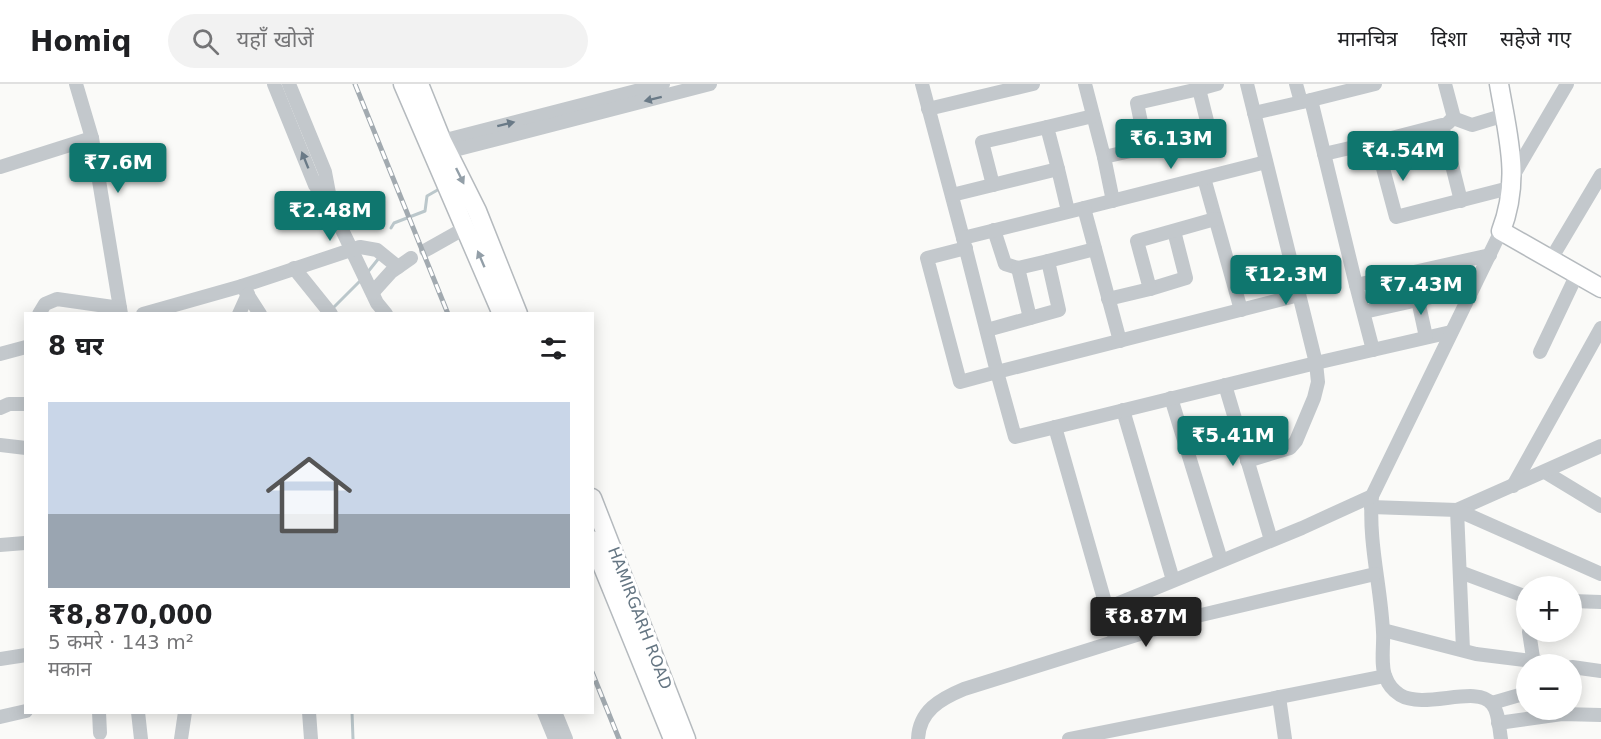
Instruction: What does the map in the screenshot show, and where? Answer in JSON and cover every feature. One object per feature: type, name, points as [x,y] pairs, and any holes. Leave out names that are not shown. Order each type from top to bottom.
[{"type":"main road","points":[[403,84],[438,148],[477,211],[517,312]]},
{"type":"main road","points":[[419,84],[438,148],[501,312]]},
{"type":"main road","points":[[1499,84],[1513,181],[1510,207],[1500,231],[1577,274],[1600,284]]},
{"type":"main road","name":"HAMIRGARH ROAD","points":[[594,503],[686,739]]},
{"type":"main road","name":"HAMIRGARH ROAD","points":[[594,545],[673,739]]},
{"type":"street","points":[[40,312],[45,304],[57,299],[120,310],[92,138],[76,84]]},
{"type":"street","points":[[274,84],[315,185],[333,211],[376,301]]},
{"type":"street","points":[[289,84],[325,172],[333,211]]},
{"type":"street","points":[[438,148],[663,84]]},
{"type":"street","points":[[438,148],[710,84]]},
{"type":"street","points":[[921,84],[1016,437],[1450,332]]},
{"type":"street","points":[[928,110],[1033,84]]},
{"type":"street","points":[[1085,84],[1113,201]]},
{"type":"street","points":[[1146,147],[1137,103],[1216,84]]},
{"type":"street","points":[[1247,84],[1316,363],[1318,382],[1314,398],[1296,441],[1290,448],[1247,461]]},
{"type":"street","points":[[1296,84],[1306,101],[1324,154],[1373,350]]},
{"type":"street","points":[[1445,84],[1448,122],[1461,201]]},
{"type":"street","points":[[1376,142],[1396,217],[1461,201],[1513,181],[1567,84]]},
{"type":"street","points":[[1254,113],[1367,85]]},
{"type":"street","points":[[1104,157],[1210,133],[1199,89]]},
{"type":"street","points":[[1324,154],[1448,122],[1472,125],[1504,115]]},
{"type":"street","points":[[993,185],[982,142],[1093,116]]},
{"type":"street","points":[[1047,127],[1068,211]]},
{"type":"street","points":[[0,167],[92,138]]},
{"type":"street","points":[[1266,162],[994,230],[927,258],[960,382],[1299,295]]},
{"type":"street","points":[[952,195],[1058,169]]},
{"type":"street","points":[[1551,259],[1601,175]]},
{"type":"street","points":[[1204,178],[1241,310]]},
{"type":"street","points":[[1084,208],[1120,341]]},
{"type":"street","points":[[1150,289],[1137,241],[1215,219]]},
{"type":"street","points":[[426,250],[467,227]]},
{"type":"street","points":[[994,230],[1005,264],[1018,268],[1095,249]]},
{"type":"street","points":[[1108,299],[1186,278],[1174,231]]},
{"type":"street","points":[[1500,231],[1371,502],[1385,676],[1401,695],[1413,700],[1431,701],[1477,695],[1492,703],[1516,696]]},
{"type":"street","points":[[165,310],[245,290],[294,268],[353,255],[360,247],[377,250],[398,267]]},
{"type":"street","points":[[1356,285],[1490,255]]},
{"type":"street","points":[[376,301],[398,267],[411,258]]},
{"type":"street","points":[[987,330],[1059,310],[1048,261]]},
{"type":"street","points":[[294,268],[329,312]]},
{"type":"street","points":[[1018,268],[1030,318]]},
{"type":"street","points":[[1540,352],[1577,274]]},
{"type":"street","points":[[1364,312],[1472,288]]},
{"type":"street","points":[[240,312],[245,290]]},
{"type":"street","points":[[245,290],[259,312]]},
{"type":"street","points":[[1418,300],[1426,338]]},
{"type":"street","points":[[1513,486],[1601,328]]},
{"type":"street","points":[[0,354],[24,348]]},
{"type":"street","points":[[1225,385],[1271,540]]},
{"type":"street","points":[[1171,399],[1221,560]]},
{"type":"street","points":[[0,408],[9,404],[24,404]]},
{"type":"street","points":[[1123,410],[1173,580]]},
{"type":"street","points":[[1055,427],[1116,640]]},
{"type":"street","points":[[0,445],[24,448]]},
{"type":"street","points":[[1457,510],[1601,446]]},
{"type":"street","points":[[1545,472],[1601,506]]},
{"type":"street","points":[[1107,608],[1221,560],[1371,502],[1457,510],[1601,574]]},
{"type":"street","points":[[1457,510],[1463,650]]},
{"type":"street","points":[[0,544],[24,541]]},
{"type":"street","points":[[1460,572],[1516,593]]},
{"type":"street","points":[[918,739],[923,717],[944,697],[1116,640],[1197,616],[1375,574]]},
{"type":"street","points":[[1582,601],[1601,602]]},
{"type":"street","points":[[1383,630],[1463,650],[1516,660]]},
{"type":"street","points":[[0,659],[24,655]]},
{"type":"street","points":[[1582,668],[1601,671]]},
{"type":"street","points":[[1069,739],[1104,736],[1385,676]]},
{"type":"street","points":[[1279,697],[1285,739]]},
{"type":"street","points":[[1492,703],[1501,739]]},
{"type":"street","points":[[0,717],[24,711]]},
{"type":"street","points":[[99,714],[100,733]]},
{"type":"street","points":[[138,714],[141,739]]},
{"type":"street","points":[[181,739],[185,714]]},
{"type":"street","points":[[309,714],[311,739]]},
{"type":"street","points":[[545,714],[555,739]]},
{"type":"street","points":[[556,714],[566,739]]},
{"type":"street","points":[[1498,723],[1562,714],[1601,715]]},
{"type":"waterway","points":[[391,228],[394,223],[425,211],[427,196],[441,188]]},
{"type":"waterway","points":[[367,273],[379,258]]},
{"type":"waterway","points":[[332,309],[361,280]]},
{"type":"waterway","points":[[352,714],[353,739]]},
{"type":"railway","points":[[355,84],[447,312]]},
{"type":"railway","points":[[594,677],[619,739]]}]
